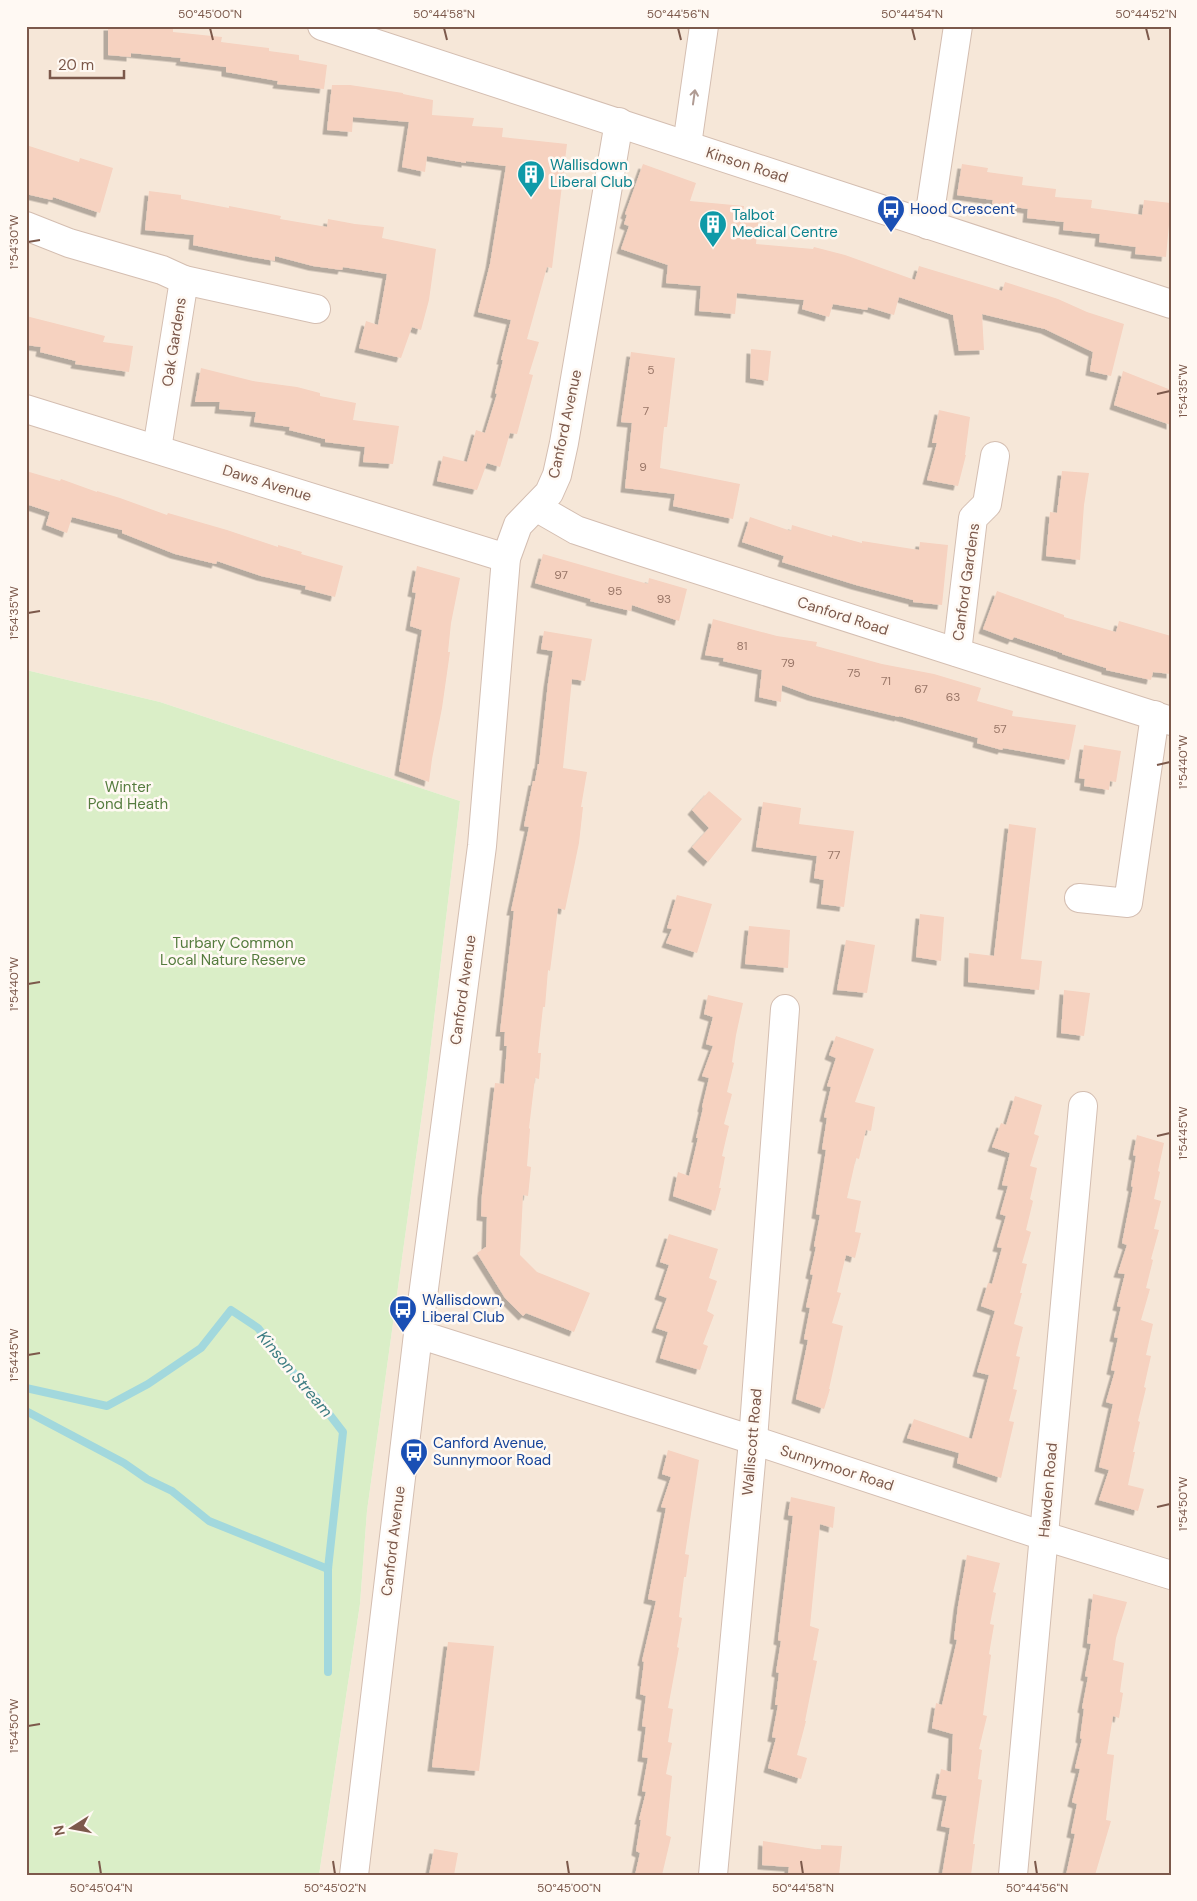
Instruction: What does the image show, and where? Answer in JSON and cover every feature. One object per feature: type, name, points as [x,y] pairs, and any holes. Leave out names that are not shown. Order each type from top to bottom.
[{"type":"street","name":"Kinson Road","points":[[322,26],[1171,304]]},
{"type":"street","points":[[687,145],[704,26]]},
{"type":"street","points":[[928,225],[958,26]]},
{"type":"street","name":"Canford Avenue","points":[[354,1875],[418,1334],[481,855],[506,558],[518,526],[549,492],[557,475],[619,122]]},
{"type":"street","points":[[26,226],[69,243],[162,270],[184,280]]},
{"type":"street","name":"Oak Gardens","points":[[157,449],[184,280],[316,309]]},
{"type":"street","name":"Daws Avenue","points":[[26,409],[506,558]]},
{"type":"street","name":"Canford Gardens","points":[[957,652],[973,518],[987,504],[995,456]]},
{"type":"street","name":"Canford Road","points":[[536,506],[576,530],[1163,718],[1128,903],[1079,898]]},
{"type":"street","name":"Walliscott Road","points":[[713,1875],[753,1440],[785,1008]]},
{"type":"street","name":"Hawden Road","points":[[1013,1875],[1083,1106]]},
{"type":"street","name":"Sunnymoor Road","points":[[418,1334],[753,1440],[1044,1536],[1171,1575]]},
{"type":"shaded area","points":[[26,26],[1171,26],[1171,1875],[319,1875],[360,1604],[367,1511],[427,1078],[460,801],[160,702],[26,670]]},
{"type":"green space","name":"Turbary Common Local Nature Reserve","points":[[26,670],[160,702],[460,801],[427,1078],[367,1511],[360,1604],[319,1875],[26,1875]]},
{"type":"building","points":[[108,26],[173,26],[173,32],[222,37],[221,42],[269,48],[269,51],[299,55],[299,60],[327,65],[324,89],[277,84],[278,81],[226,72],[226,67],[180,61],[181,58],[131,53],[131,57],[108,55]]},
{"type":"building","points":[[332,85],[350,85],[403,93],[433,100],[432,115],[474,118],[472,126],[503,128],[502,137],[567,144],[552,268],[547,267],[527,339],[539,342],[529,374],[533,375],[517,434],[510,433],[500,467],[487,463],[477,490],[437,481],[443,456],[467,462],[476,430],[485,433],[497,394],[495,393],[503,360],[501,360],[511,320],[478,312],[490,264],[506,166],[466,161],[466,163],[427,156],[425,172],[402,167],[409,122],[353,117],[352,132],[327,130]]},
{"type":"building","points":[[26,145],[79,162],[80,158],[113,168],[100,213],[53,197],[52,200],[26,194]]},
{"type":"building","points":[[643,164],[696,183],[690,201],[744,206],[743,213],[759,215],[756,244],[813,249],[814,247],[845,255],[915,280],[919,266],[1002,291],[1005,282],[1058,299],[1087,312],[1124,324],[1111,376],[1090,371],[1093,352],[1045,329],[982,314],[984,350],[959,351],[953,315],[899,297],[894,315],[868,307],[867,310],[833,304],[829,317],[802,309],[804,300],[737,293],[735,314],[699,311],[701,286],[666,283],[668,265],[621,249],[629,226],[624,224],[627,215],[625,214]]},
{"type":"building","points":[[962,164],[988,168],[987,172],[1023,177],[1022,185],[1056,189],[1055,197],[1092,200],[1091,208],[1142,215],[1144,200],[1171,203],[1166,257],[1135,254],[1136,247],[1099,242],[1100,234],[1063,230],[1064,222],[1027,218],[1028,209],[992,204],[993,200],[957,195]]},
{"type":"building","points":[[149,191],[181,195],[181,199],[229,208],[229,206],[281,216],[280,219],[327,227],[328,219],[384,227],[382,238],[436,249],[429,300],[421,330],[412,327],[401,358],[359,348],[366,321],[378,325],[387,274],[343,267],[342,270],[313,266],[275,256],[275,261],[252,257],[193,245],[194,235],[145,230]]},
{"type":"building","points":[[26,316],[105,336],[103,342],[133,346],[129,372],[75,364],[76,361],[40,352],[41,347],[26,345]]},
{"type":"building","points":[[751,349],[771,351],[768,381],[750,378]]},
{"type":"building","points":[[631,352],[675,358],[667,427],[664,427],[660,468],[740,484],[733,519],[673,506],[675,494],[625,488],[632,423],[621,422]]},
{"type":"building","points":[[201,368],[253,381],[297,387],[320,393],[320,396],[356,403],[353,420],[399,426],[393,464],[363,462],[365,447],[325,442],[325,439],[289,430],[290,427],[254,422],[256,412],[219,409],[220,402],[195,402]]},
{"type":"building","points":[[1123,371],[1171,390],[1171,425],[1114,405]]},
{"type":"building","points":[[939,410],[970,417],[966,455],[958,486],[927,480],[937,443],[932,443]]},
{"type":"building","points":[[26,471],[60,481],[61,479],[167,515],[168,513],[227,530],[343,566],[335,597],[305,589],[306,586],[261,576],[217,561],[216,564],[175,554],[122,533],[122,530],[72,517],[67,533],[46,525],[50,512],[26,504]]},
{"type":"building","points":[[1062,471],[1089,473],[1084,505],[1080,560],[1046,556],[1050,512],[1057,513]]},
{"type":"building","points":[[750,517],[791,531],[792,525],[832,537],[832,535],[862,543],[862,541],[919,550],[920,542],[948,545],[942,605],[913,602],[913,600],[782,562],[784,556],[742,542]]},
{"type":"building","points":[[543,554],[648,584],[649,578],[687,589],[679,621],[632,605],[631,611],[590,601],[591,599],[535,583]]},
{"type":"building","points":[[417,566],[460,578],[451,623],[448,652],[450,652],[429,782],[399,771],[422,630],[410,626],[416,593],[412,592]]},
{"type":"building","points":[[997,591],[1064,615],[1064,617],[1116,632],[1119,621],[1171,636],[1171,674],[1153,672],[1151,680],[1106,670],[1106,668],[1014,637],[1012,640],[983,629]]},
{"type":"building","points":[[713,619],[777,636],[817,642],[816,646],[882,664],[934,674],[981,688],[977,701],[1013,711],[1012,716],[1076,725],[1069,760],[1003,748],[1002,750],[977,743],[978,738],[899,716],[812,696],[782,685],[781,702],[759,697],[762,670],[723,661],[724,658],[705,655]]},
{"type":"building","points":[[544,631],[592,639],[585,681],[572,679],[563,768],[587,772],[581,807],[583,807],[579,843],[565,910],[558,908],[550,971],[548,970],[538,1053],[541,1053],[539,1079],[535,1078],[529,1128],[527,1166],[531,1167],[528,1196],[523,1195],[520,1255],[537,1272],[590,1293],[574,1332],[526,1313],[523,1316],[505,1298],[477,1253],[486,1247],[487,1217],[481,1216],[482,1194],[495,1083],[504,1084],[507,1046],[504,1046],[505,1032],[500,1032],[514,911],[511,911],[529,827],[524,826],[533,781],[535,781],[539,764],[553,651],[541,649]]},
{"type":"building","points":[[1084,745],[1121,751],[1116,782],[1110,781],[1109,790],[1084,786],[1085,779],[1079,778]]},
{"type":"building","points":[[709,791],[742,819],[708,862],[692,847],[709,828],[692,810]]},
{"type":"building","points":[[763,802],[801,808],[799,824],[854,831],[844,907],[821,904],[824,880],[814,878],[817,856],[756,847]]},
{"type":"building","points":[[1009,824],[1036,828],[1021,959],[1042,961],[1039,990],[968,982],[969,953],[994,956]]},
{"type":"building","points":[[677,895],[712,904],[697,953],[666,943],[672,929],[667,928]]},
{"type":"building","points":[[920,914],[944,917],[941,961],[916,957]]},
{"type":"building","points":[[749,926],[790,930],[788,968],[745,964]]},
{"type":"building","points":[[846,940],[875,945],[867,993],[837,990]]},
{"type":"building","points":[[1064,990],[1090,993],[1084,1036],[1061,1033]]},
{"type":"building","points":[[708,995],[743,1003],[736,1035],[732,1062],[734,1063],[727,1092],[732,1094],[724,1124],[729,1126],[722,1156],[725,1157],[719,1188],[721,1188],[715,1211],[673,1196],[678,1172],[689,1176],[709,1078],[702,1076],[713,1046],[706,1044],[713,1017],[704,1014]]},
{"type":"building","points":[[836,1036],[874,1049],[855,1102],[875,1107],[871,1131],[866,1130],[859,1159],[856,1158],[847,1198],[861,1201],[855,1232],[861,1233],[855,1258],[846,1255],[837,1292],[841,1293],[832,1323],[843,1326],[824,1409],[796,1399],[808,1340],[804,1339],[810,1308],[806,1307],[813,1275],[810,1274],[820,1215],[816,1214],[826,1150],[822,1149],[827,1118],[824,1117],[831,1087],[827,1086],[836,1058],[829,1055]]},
{"type":"building","points":[[1015,1096],[1042,1105],[1034,1134],[1039,1136],[1030,1166],[1037,1168],[1030,1199],[1033,1201],[1026,1230],[1031,1232],[1022,1263],[1027,1264],[1014,1324],[1023,1327],[1016,1356],[1020,1357],[1013,1389],[1017,1390],[1009,1421],[1014,1422],[1001,1478],[957,1463],[959,1453],[907,1438],[914,1419],[972,1439],[989,1375],[977,1372],[995,1311],[981,1306],[988,1283],[992,1284],[1002,1248],[997,1247],[1006,1216],[1000,1214],[1008,1186],[1002,1185],[1010,1153],[992,1147],[1001,1123],[1006,1125]]},
{"type":"building","points":[[1137,1135],[1164,1143],[1154,1199],[1161,1201],[1154,1229],[1159,1230],[1146,1288],[1150,1289],[1141,1320],[1153,1324],[1146,1355],[1151,1356],[1128,1485],[1144,1489],[1138,1511],[1099,1500],[1109,1470],[1099,1467],[1113,1404],[1106,1402],[1115,1371],[1111,1370],[1118,1338],[1114,1337],[1121,1307],[1117,1306],[1125,1274],[1118,1273],[1127,1245],[1122,1243],[1133,1187],[1131,1186],[1136,1156],[1133,1155]]},
{"type":"building","points":[[669,1234],[718,1249],[709,1278],[717,1281],[707,1311],[714,1315],[703,1344],[708,1346],[700,1370],[660,1358],[668,1332],[656,1328],[667,1298],[659,1295],[669,1265],[660,1262]]},
{"type":"building","points":[[668,1450],[699,1460],[685,1554],[689,1555],[679,1617],[682,1618],[677,1647],[679,1648],[668,1708],[673,1709],[668,1742],[672,1743],[666,1774],[672,1776],[666,1835],[671,1837],[662,1875],[635,1875],[640,1853],[636,1851],[641,1820],[639,1820],[646,1792],[642,1791],[648,1758],[642,1757],[646,1727],[642,1726],[646,1696],[640,1694],[644,1662],[642,1661],[656,1601],[648,1599],[666,1508],[661,1507],[671,1477],[662,1474]]},
{"type":"building","points":[[791,1497],[835,1507],[833,1528],[820,1524],[810,1626],[819,1629],[813,1660],[817,1661],[806,1721],[797,1755],[807,1758],[801,1779],[768,1768],[776,1738],[772,1737],[778,1705],[775,1705],[779,1673],[776,1672],[781,1641],[778,1640],[793,1516],[788,1515]]},
{"type":"building","points":[[967,1555],[1000,1563],[993,1592],[996,1593],[990,1624],[994,1625],[983,1715],[987,1716],[979,1749],[982,1750],[978,1779],[982,1780],[973,1844],[975,1844],[971,1875],[942,1875],[950,1828],[941,1826],[947,1796],[936,1794],[941,1769],[951,1772],[953,1734],[932,1728],[936,1703],[942,1705],[957,1640],[954,1639]]},
{"type":"building","points":[[1093,1594],[1127,1602],[1116,1638],[1113,1660],[1124,1663],[1120,1692],[1123,1693],[1119,1718],[1113,1716],[1107,1754],[1114,1755],[1106,1820],[1111,1821],[1095,1875],[1066,1875],[1075,1834],[1071,1833],[1077,1804],[1072,1802],[1080,1769],[1075,1768],[1082,1739],[1080,1738],[1084,1709],[1082,1708],[1088,1677],[1085,1676],[1091,1644],[1087,1643]]},
{"type":"building","points":[[448,1642],[494,1646],[479,1771],[432,1767]]},
{"type":"building","points":[[763,1841],[821,1850],[821,1845],[842,1846],[839,1875],[788,1875],[789,1867],[762,1865]]},
{"type":"building","points":[[434,1849],[458,1853],[454,1875],[429,1875]]},
{"type":"waterway","name":"Kinson Stream","points":[[26,1388],[107,1406],[148,1384],[201,1348],[231,1310],[258,1328],[343,1432],[328,1569],[328,1672]]},
{"type":"waterway","name":"Kinson Stream","points":[[26,1411],[172,1491],[209,1521],[328,1569]]},
{"type":"place","name":"Wallisdown Liberal Club","points":[[531,198]]},
{"type":"place","name":"Hood Crescent","points":[[891,233]]},
{"type":"place","name":"Talbot Medical Centre","points":[[713,248]]},
{"type":"place","name":"Wallisdown, Liberal Club","points":[[403,1333]]},
{"type":"place","name":"Canford Avenue, Sunnymoor Road","points":[[414,1476]]},
{"type":"park label","name":"Winter Pond Heath","points":[[128,796]]}]
